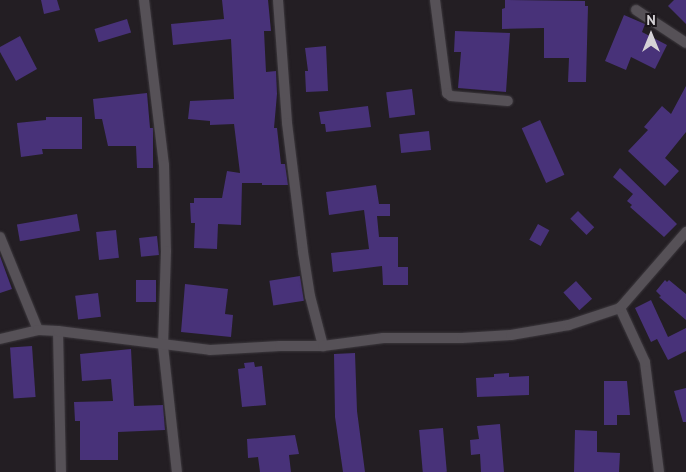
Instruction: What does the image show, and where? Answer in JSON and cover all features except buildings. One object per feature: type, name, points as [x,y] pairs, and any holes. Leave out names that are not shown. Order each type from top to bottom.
[{"type":"street","points":[[144,0],[164,165],[166,251],[163,346],[177,472]]},
{"type":"street","points":[[278,0],[287,123],[303,252],[310,296],[323,346]]},
{"type":"street","points":[[435,0],[447,93],[451,96],[508,101]]},
{"type":"street","points":[[636,10],[686,44]]},
{"type":"street","points":[[0,339],[38,330],[58,331],[122,338],[163,346],[210,350],[280,346],[323,346],[383,338],[511,336],[568,325],[620,308],[686,232]]},
{"type":"street","points":[[0,237],[38,330]]},
{"type":"street","points":[[620,308],[645,362],[659,472]]},
{"type":"street","points":[[58,331],[61,472]]}]
